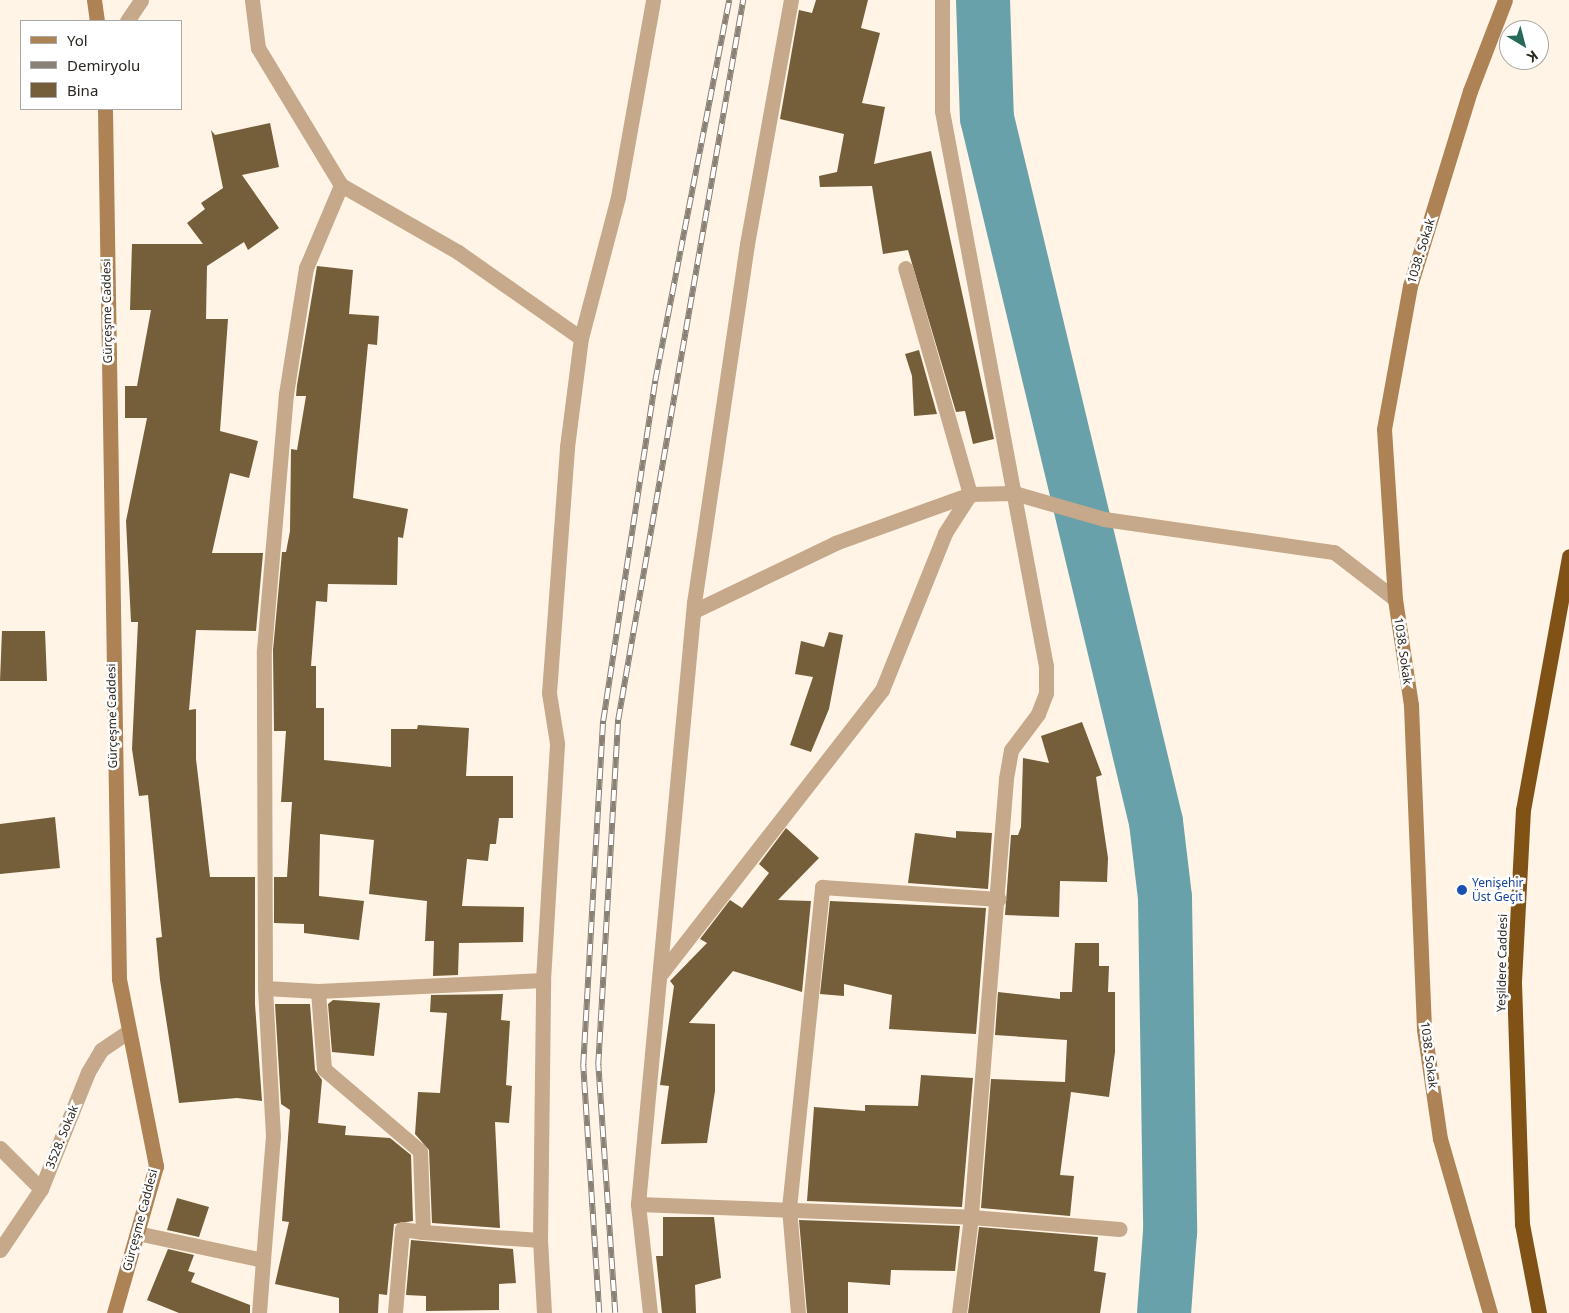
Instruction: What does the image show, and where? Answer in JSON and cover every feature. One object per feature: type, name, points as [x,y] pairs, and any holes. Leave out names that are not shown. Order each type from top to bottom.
[{"type":"highway","name":"Yeşildere Caddesi","points":[[1539,1313],[1522,1224],[1514,981],[1523,810],[1569,556]]},
{"type":"street","points":[[94,0],[97,20]]},
{"type":"street","points":[[128,20],[141,0]]},
{"type":"street","points":[[252,0],[258,48],[341,185],[458,252],[581,338]]},
{"type":"street","points":[[544,1313],[540,1240],[543,980],[557,743],[549,693],[567,447],[581,338],[618,197],[653,0]]},
{"type":"street","points":[[650,1313],[638,1204],[694,611],[747,244],[791,0]]},
{"type":"street","points":[[942,0],[942,111],[1046,666],[1046,693],[1038,714],[1011,750],[971,1216],[959,1313]]},
{"type":"street","name":"1038. Sokak","points":[[1490,1313],[1440,1139],[1424,1029],[1411,705],[1395,599],[1384,429],[1410,286],[1470,91],[1506,0]]},
{"type":"street","name":"Gürçeşme Caddesi","points":[[105,110],[112,736],[119,979],[156,1166],[114,1313]]},
{"type":"street","points":[[259,1313],[273,1136],[265,988],[264,650],[286,394],[306,268],[341,185]]},
{"type":"street","points":[[660,975],[882,690],[945,533],[970,494],[905,268]]},
{"type":"street","points":[[694,611],[835,543],[970,494],[1014,493],[1104,519],[1334,552],[1395,599]]},
{"type":"street","points":[[798,1313],[789,1208],[822,886],[999,899]]},
{"type":"street","points":[[265,988],[318,991],[543,980]]},
{"type":"street","points":[[318,991],[324,1069],[420,1151],[423,1232]]},
{"type":"street","name":"3528. Sokak","points":[[0,1250],[41,1189],[88,1072],[101,1050],[129,1031]]},
{"type":"street","points":[[0,1148],[41,1189]]},
{"type":"street","points":[[638,1204],[971,1216],[1120,1229]]},
{"type":"street","points":[[395,1313],[402,1229],[540,1240]]},
{"type":"street","points":[[137,1233],[263,1260]]},
{"type":"building","points":[[816,0],[868,0],[861,28],[880,33],[862,103],[885,107],[874,164],[931,151],[994,439],[973,444],[965,411],[956,412],[908,250],[883,254],[872,186],[820,187],[819,176],[837,172],[844,134],[780,119],[799,10],[812,13]]},
{"type":"building","points":[[270,123],[279,167],[242,175],[279,228],[248,250],[244,242],[207,266],[206,319],[228,319],[220,431],[258,441],[249,478],[230,473],[212,553],[263,553],[256,631],[196,630],[189,710],[196,709],[196,759],[210,877],[255,877],[255,1004],[262,1101],[237,1098],[179,1103],[160,980],[156,938],[162,937],[148,795],[139,796],[132,749],[138,622],[131,622],[126,521],[147,418],[125,418],[125,386],[137,386],[151,310],[130,310],[132,244],[203,244],[187,223],[205,209],[201,203],[223,188],[211,130],[215,135]]},
{"type":"building","points":[[317,266],[353,270],[349,314],[379,316],[377,345],[368,344],[353,498],[408,509],[403,538],[398,537],[397,585],[328,584],[327,602],[316,601],[311,666],[316,666],[316,708],[324,708],[324,760],[391,767],[391,729],[417,729],[418,725],[469,728],[466,776],[513,776],[513,818],[499,818],[496,844],[490,844],[488,861],[467,859],[462,906],[524,907],[523,942],[459,943],[458,975],[433,976],[434,941],[425,941],[427,901],[369,894],[374,840],[320,834],[319,896],[364,901],[359,940],[304,933],[304,924],[274,923],[274,877],[287,877],[292,802],[281,802],[286,731],[274,731],[273,650],[282,552],[286,552],[290,531],[291,449],[297,450],[306,396],[296,396],[297,385]]},
{"type":"building","points":[[919,350],[937,414],[914,416],[912,376],[905,354]]},
{"type":"building","points":[[2,631],[45,631],[47,681],[0,681]]},
{"type":"building","points":[[829,632],[843,635],[829,709],[811,752],[790,745],[813,677],[795,674],[801,641],[824,647]]},
{"type":"building","points":[[1082,722],[1102,775],[1096,777],[1108,858],[1107,882],[1060,881],[1059,917],[1005,915],[1011,835],[1018,835],[1021,827],[1023,758],[1049,763],[1041,736]]},
{"type":"building","points":[[55,817],[60,868],[0,874],[0,824]]},
{"type":"building","points":[[786,828],[819,858],[778,900],[811,901],[802,992],[733,971],[689,1023],[715,1024],[715,1091],[707,1143],[661,1144],[669,1086],[660,1085],[674,986],[670,981],[707,943],[700,939],[730,900],[742,908],[769,873],[759,864]]},
{"type":"building","points":[[956,831],[992,833],[988,889],[908,883],[915,833],[956,838]]},
{"type":"building","points":[[830,901],[986,908],[976,1034],[889,1029],[892,995],[844,984],[844,996],[820,994]]},
{"type":"building","points":[[1075,943],[1099,943],[1099,966],[1109,966],[1108,992],[1115,992],[1115,1052],[1109,1097],[1071,1092],[1060,1175],[1074,1176],[1070,1216],[981,1208],[991,1079],[1065,1082],[1067,1040],[995,1035],[998,992],[1060,999],[1060,992],[1072,992]]},
{"type":"building","points":[[503,994],[501,1020],[510,1021],[506,1085],[512,1086],[509,1123],[495,1122],[500,1228],[432,1223],[429,1150],[415,1134],[418,1092],[440,1093],[447,1013],[430,1012],[431,995]]},
{"type":"building","points":[[333,1000],[380,1003],[374,1056],[332,1052],[328,1004]]},
{"type":"building","points":[[275,1004],[310,1004],[315,1070],[322,1080],[318,1123],[346,1126],[345,1135],[390,1138],[411,1155],[413,1221],[394,1224],[387,1295],[379,1294],[378,1313],[339,1313],[339,1298],[275,1284],[289,1222],[282,1221],[290,1110],[281,1104]]},
{"type":"building","points":[[921,1075],[973,1078],[962,1207],[807,1201],[814,1107],[865,1111],[865,1105],[918,1106]]},
{"type":"building","points":[[177,1198],[209,1207],[199,1237],[167,1230]]},
{"type":"building","points":[[663,1217],[714,1217],[721,1278],[695,1285],[696,1313],[662,1313],[656,1256],[663,1256]]},
{"type":"building","points":[[799,1220],[960,1226],[955,1271],[891,1270],[890,1285],[848,1282],[848,1313],[807,1313]]},
{"type":"building","points":[[979,1227],[1098,1237],[1094,1271],[1106,1273],[1100,1313],[968,1313]]},
{"type":"building","points":[[411,1240],[513,1249],[516,1283],[499,1284],[499,1310],[426,1311],[426,1296],[406,1295]]},
{"type":"building","points":[[168,1249],[194,1255],[188,1271],[195,1273],[191,1282],[250,1305],[250,1313],[179,1313],[147,1300]]},
{"type":"waterway","points":[[983,0],[987,118],[1156,822],[1165,898],[1170,1232],[1164,1313]]},
{"type":"railway","points":[[599,1313],[583,1065],[603,721],[655,381],[729,0]]},
{"type":"railway","points":[[615,1313],[598,1065],[618,720],[743,0]]},
{"type":"place","name":"Yenişehir Üst Geçit","points":[[1462,890]]}]
